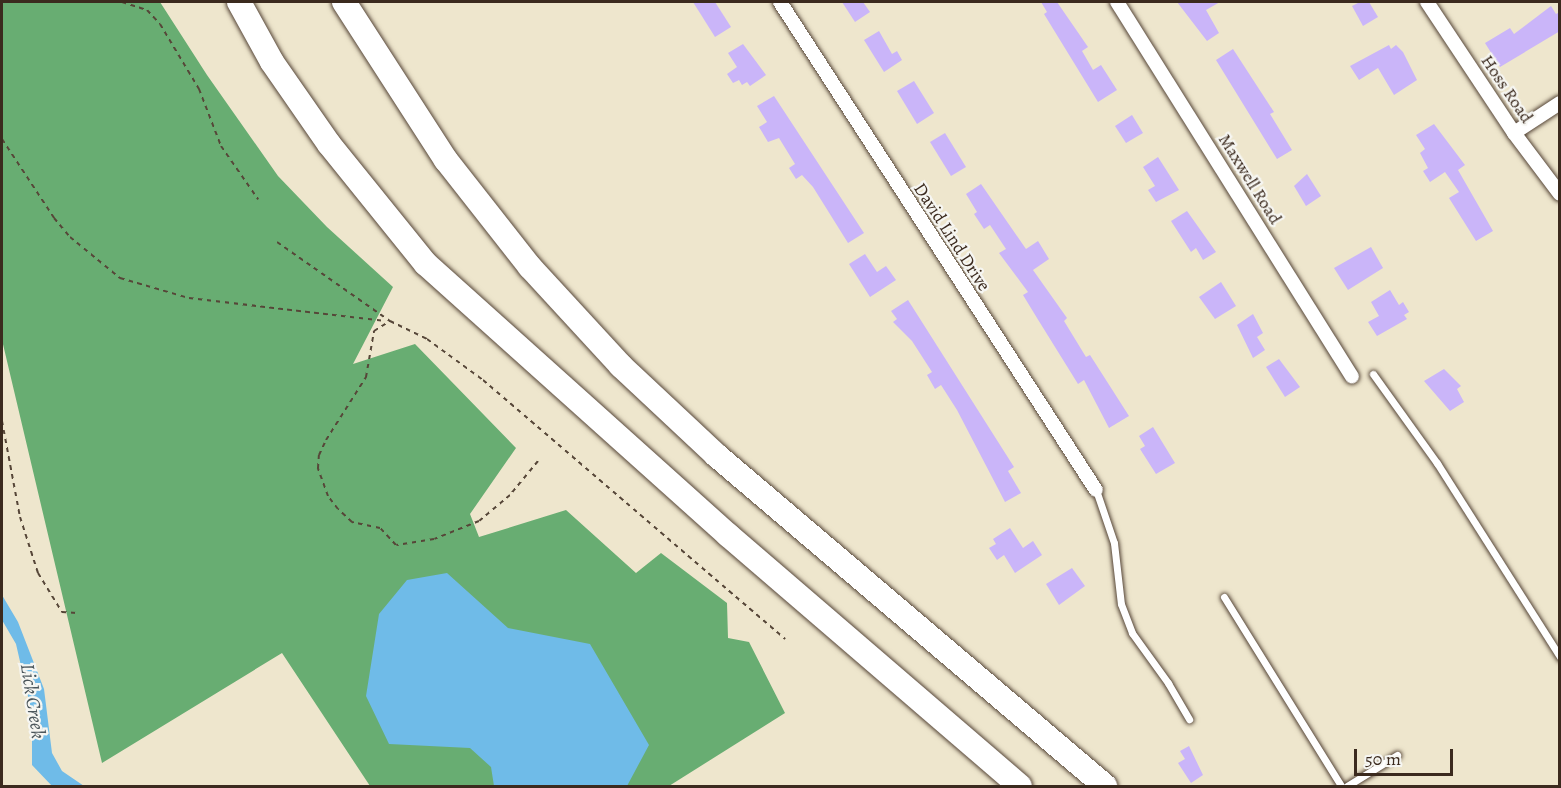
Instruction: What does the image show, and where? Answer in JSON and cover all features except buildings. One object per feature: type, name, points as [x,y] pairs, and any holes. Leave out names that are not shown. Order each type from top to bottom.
[{"type":"highway","points":[[238,2],[272,62],[329,144],[426,264],[719,528],[1020,786]]},
{"type":"highway","points":[[344,2],[446,160],[530,267],[613,358],[716,455],[1105,786]]},
{"type":"street","name":"David Lind Drive","points":[[780,2],[1096,490]]},
{"type":"street","name":"Maxwell Road","points":[[1117,2],[1352,376]]},
{"type":"street","name":"Hoss Road","points":[[1427,2],[1514,133],[1560,194]]},
{"type":"street","points":[[1514,133],[1560,103]]},
{"type":"lane","points":[[1373,374],[1437,463],[1560,657]]},
{"type":"lane","points":[[1096,490],[1114,543],[1121,604],[1132,633],[1168,683],[1189,719]]},
{"type":"lane","points":[[1224,597],[1341,786]]},
{"type":"lane","points":[[1347,786],[1397,755]]},
{"type":"path","points":[[122,2],[147,10],[160,24],[198,89],[221,146],[258,199]]},
{"type":"path","points":[[2,139],[54,218],[70,237],[120,278],[189,298],[389,322]]},
{"type":"path","points":[[277,242],[389,322],[427,339],[483,380],[786,639]]},
{"type":"path","points":[[389,322],[374,331],[366,377],[319,455],[318,468],[328,496],[352,522],[380,528],[396,545],[434,539],[491,513],[537,461]]},
{"type":"path","points":[[2,421],[20,517],[38,573],[62,612],[77,613]]},
{"type":"green space","points":[[2,2],[160,2],[207,75],[278,176],[327,227],[393,287],[353,364],[415,344],[516,448],[470,514],[479,537],[566,510],[636,573],[661,553],[727,603],[728,638],[749,642],[785,713],[669,786],[370,786],[282,653],[102,763],[2,340]]},
{"type":"water","points":[[447,573],[508,628],[590,644],[649,745],[627,786],[494,786],[491,767],[470,748],[389,744],[366,696],[379,614],[407,580]]},
{"type":"water","name":"Lick Creek","points":[[2,595],[18,622],[44,689],[52,753],[62,771],[84,786],[52,786],[32,765],[32,714],[16,644],[2,620]]}]
